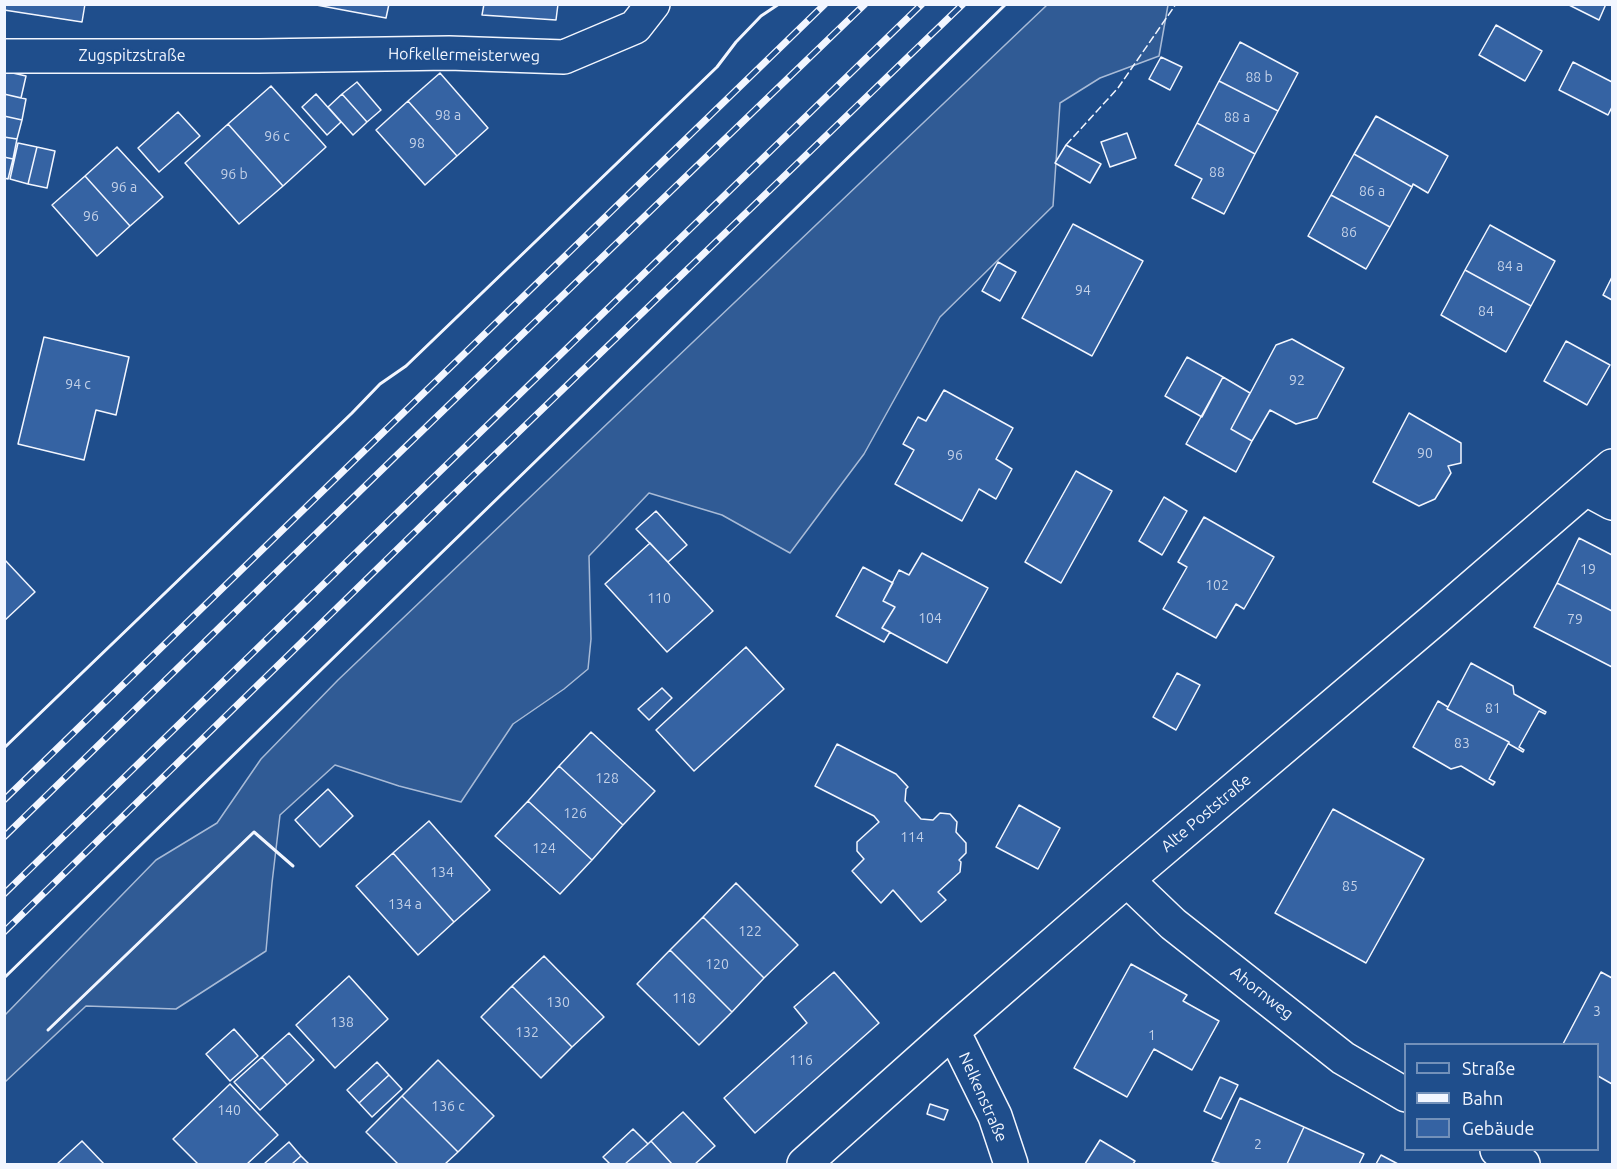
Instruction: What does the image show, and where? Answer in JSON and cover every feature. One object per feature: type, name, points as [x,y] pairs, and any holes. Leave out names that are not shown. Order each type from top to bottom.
[{"type":"street","name":"Hofkellermeisterweg","points":[[258,56],[449,53],[564,57],[635,27],[653,4]]},
{"type":"street","name":"Zugspitzstraße","points":[[4,56],[258,56]]},
{"type":"street","name":"Alte Poststraße","points":[[804,1164],[1127,880],[1436,620],[1599,496],[1612,466]]},
{"type":"street","name":"Ahornweg","points":[[1127,880],[1173,924],[1343,1058],[1404,1094]]},
{"type":"street","name":"Nelkenstraße","points":[[953,1031],[995,1116],[1011,1164]]},
{"type":"street","points":[[1500,1151],[1523,1164]]},
{"type":"shaded area","points":[[1047,5],[1168,5],[1159,56],[1100,78],[1060,103],[1053,206],[940,317],[864,454],[790,553],[722,515],[649,493],[589,556],[591,639],[588,669],[564,689],[513,724],[461,802],[399,786],[335,765],[280,815],[266,951],[176,1009],[86,1006],[5,1082],[5,1015],[156,860],[217,823],[261,759],[338,680]]},
{"type":"building","points":[[4,4],[85,4],[82,22],[4,10]]},
{"type":"building","points":[[311,4],[389,4],[386,18]]},
{"type":"building","points":[[484,4],[558,4],[556,20],[482,15]]},
{"type":"building","points":[[1567,4],[1606,4],[1599,20]]},
{"type":"building","points":[[1496,25],[1542,51],[1525,81],[1479,55]]},
{"type":"building","points":[[1240,42],[1298,73],[1278,111],[1219,81]]},
{"type":"building","points":[[1161,57],[1182,67],[1170,90],[1149,79]]},
{"type":"building","points":[[1573,62],[1612,82],[1612,107],[1608,115],[1559,90]]},
{"type":"building","points":[[4,71],[26,76],[21,98],[4,94]]},
{"type":"building","points":[[440,73],[488,128],[457,156],[408,101]]},
{"type":"building","points":[[1219,81],[1278,111],[1255,154],[1197,123]]},
{"type":"building","points":[[357,82],[381,110],[367,122],[342,94]]},
{"type":"building","points":[[271,86],[326,147],[283,186],[228,124]]},
{"type":"building","points":[[4,94],[26,99],[22,120],[4,116]]},
{"type":"building","points":[[316,94],[341,122],[327,135],[302,107]]},
{"type":"building","points":[[342,94],[367,122],[353,135],[328,107]]},
{"type":"building","points":[[408,101],[457,156],[425,185],[376,130]]},
{"type":"building","points":[[178,112],[200,136],[159,172],[138,148]]},
{"type":"building","points":[[4,116],[22,120],[17,139],[4,137]]},
{"type":"building","points":[[1376,116],[1448,156],[1428,193],[1413,184],[1412,187],[1354,154]]},
{"type":"building","points":[[1197,123],[1255,154],[1224,214],[1192,198],[1202,179],[1175,165]]},
{"type":"building","points":[[228,124],[283,186],[239,224],[185,163]]},
{"type":"building","points":[[1127,133],[1136,158],[1110,167],[1101,142]]},
{"type":"building","points":[[4,137],[17,139],[13,159],[4,157]]},
{"type":"building","points":[[18,143],[37,147],[28,184],[10,179]]},
{"type":"building","points":[[1066,145],[1101,164],[1090,183],[1055,163]]},
{"type":"building","points":[[37,147],[55,151],[47,188],[28,184]]},
{"type":"building","points":[[117,147],[163,197],[130,226],[85,176]]},
{"type":"building","points":[[1354,154],[1412,187],[1390,227],[1331,195]]},
{"type":"building","points":[[4,157],[13,159],[8,179],[4,178]]},
{"type":"building","points":[[85,176],[130,226],[97,256],[52,205]]},
{"type":"building","points":[[1331,195],[1390,227],[1366,269],[1308,236]]},
{"type":"building","points":[[1073,224],[1143,261],[1092,356],[1022,318]]},
{"type":"building","points":[[1490,225],[1555,261],[1531,306],[1465,270]]},
{"type":"building","points":[[998,262],[1016,272],[1000,301],[982,291]]},
{"type":"building","points":[[1465,270],[1531,306],[1506,352],[1441,315]]},
{"type":"building","points":[[1612,277],[1612,300],[1603,295]]},
{"type":"building","points":[[44,337],[129,357],[116,415],[96,410],[84,460],[18,444]]},
{"type":"building","points":[[1292,339],[1344,368],[1317,418],[1296,424],[1270,410],[1252,441],[1231,429],[1276,345]]},
{"type":"building","points":[[1566,341],[1610,365],[1587,405],[1544,381]]},
{"type":"building","points":[[1187,357],[1223,377],[1202,417],[1165,396]]},
{"type":"building","points":[[1223,377],[1250,393],[1231,429],[1252,441],[1236,472],[1186,444]]},
{"type":"building","points":[[944,390],[1013,428],[996,459],[1012,469],[996,499],[979,489],[962,521],[895,484],[914,450],[903,444],[918,417],[926,421]]},
{"type":"building","points":[[1409,413],[1461,443],[1461,463],[1448,466],[1451,473],[1435,499],[1419,506],[1373,482]]},
{"type":"building","points":[[1076,471],[1112,491],[1061,583],[1025,562]]},
{"type":"building","points":[[1164,497],[1187,511],[1162,555],[1139,541]]},
{"type":"building","points":[[656,511],[687,545],[668,562],[636,529]]},
{"type":"building","points":[[1204,517],[1274,557],[1244,609],[1236,604],[1216,638],[1163,609],[1187,567],[1178,562]]},
{"type":"building","points":[[1579,538],[1612,555],[1612,611],[1557,583]]},
{"type":"building","points":[[650,543],[713,611],[667,652],[605,584]]},
{"type":"building","points":[[922,553],[988,588],[947,663],[882,628],[895,607],[883,601],[899,570],[909,575]]},
{"type":"building","points":[[4,559],[35,592],[4,621]]},
{"type":"building","points":[[863,567],[893,583],[883,601],[895,607],[882,628],[890,632],[884,642],[836,616]]},
{"type":"building","points":[[1557,583],[1612,611],[1612,667],[1534,627]]},
{"type":"building","points":[[746,647],[784,689],[694,771],[656,730]]},
{"type":"building","points":[[1471,663],[1513,686],[1514,694],[1546,712],[1545,714],[1539,711],[1519,747],[1524,750],[1523,752],[1509,742],[1447,709]]},
{"type":"building","points":[[1177,673],[1200,685],[1176,730],[1153,717]]},
{"type":"building","points":[[662,688],[672,698],[649,720],[638,709]]},
{"type":"building","points":[[1438,701],[1448,707],[1447,709],[1509,742],[1489,779],[1495,782],[1493,785],[1461,766],[1451,769],[1413,747]]},
{"type":"building","points":[[591,732],[655,791],[623,825],[559,766]]},
{"type":"building","points":[[837,744],[896,774],[908,787],[905,801],[921,819],[933,820],[940,813],[950,814],[957,822],[956,832],[966,843],[966,853],[959,860],[961,862],[960,872],[938,892],[946,900],[921,922],[893,890],[881,903],[852,871],[864,859],[857,851],[857,842],[879,822],[874,816],[815,786]]},
{"type":"building","points":[[559,766],[623,825],[592,860],[528,801]]},
{"type":"building","points":[[328,789],[353,816],[320,847],[295,820]]},
{"type":"building","points":[[528,801],[592,860],[560,894],[495,836]]},
{"type":"building","points":[[1019,805],[1060,828],[1038,869],[996,847]]},
{"type":"building","points":[[1333,809],[1424,859],[1366,963],[1275,913]]},
{"type":"building","points":[[429,821],[490,890],[454,922],[393,853]]},
{"type":"building","points":[[393,853],[454,922],[418,955],[356,886]]},
{"type":"building","points":[[736,883],[798,945],[764,978],[703,917]]},
{"type":"building","points":[[703,917],[764,978],[732,1012],[670,950]]},
{"type":"building","points":[[670,950],[732,1012],[699,1045],[637,984]]},
{"type":"building","points":[[544,956],[604,1017],[572,1047],[512,986]]},
{"type":"building","points":[[1131,964],[1187,995],[1183,1001],[1219,1021],[1192,1070],[1154,1049],[1127,1097],[1074,1068]]},
{"type":"building","points":[[834,972],[879,1023],[755,1133],[724,1098],[807,1023],[794,1007]]},
{"type":"building","points":[[1601,972],[1612,978],[1612,1084],[1599,1077],[1599,1043],[1564,1043]]},
{"type":"building","points":[[349,976],[388,1019],[335,1068],[296,1025]]},
{"type":"building","points":[[512,986],[572,1047],[541,1078],[481,1017]]},
{"type":"building","points":[[234,1029],[258,1056],[230,1081],[206,1054]]},
{"type":"building","points":[[289,1033],[314,1060],[287,1085],[262,1057]]},
{"type":"building","points":[[262,1057],[287,1085],[260,1110],[234,1082]]},
{"type":"building","points":[[438,1060],[494,1116],[458,1152],[402,1096]]},
{"type":"building","points":[[377,1062],[389,1075],[359,1103],[347,1090]]},
{"type":"building","points":[[389,1075],[402,1089],[372,1117],[359,1103]]},
{"type":"building","points":[[1220,1077],[1238,1085],[1221,1119],[1204,1111]]},
{"type":"building","points":[[230,1084],[278,1135],[247,1164],[198,1164],[173,1139]]},
{"type":"building","points":[[402,1096],[458,1152],[445,1164],[398,1164],[366,1132]]},
{"type":"building","points":[[1240,1098],[1304,1127],[1287,1164],[1221,1164],[1212,1161]]},
{"type":"building","points":[[930,1104],[948,1110],[944,1120],[927,1114]]},
{"type":"building","points":[[683,1112],[715,1146],[695,1164],[672,1164],[651,1141]]},
{"type":"building","points":[[1304,1127],[1364,1154],[1359,1164],[1287,1164]]},
{"type":"building","points":[[633,1129],[648,1144],[625,1164],[610,1164],[603,1157]]},
{"type":"building","points":[[1100,1140],[1135,1161],[1133,1164],[1085,1164]]},
{"type":"building","points":[[82,1141],[104,1164],[57,1164]]},
{"type":"building","points":[[651,1141],[672,1164],[625,1164],[648,1144]]},
{"type":"building","points":[[289,1142],[301,1156],[292,1164],[264,1164]]},
{"type":"building","points":[[1381,1155],[1398,1164],[1376,1164]]},
{"type":"building","points":[[301,1156],[309,1164],[292,1164]]},
{"type":"railway","points":[[4,800],[825,4]]},
{"type":"railway","points":[[4,837],[865,4]]},
{"type":"railway","points":[[4,894],[922,4]]},
{"type":"railway","points":[[4,932],[963,4]]},
{"type":"fence","points":[[1066,145],[1118,88],[1176,4]]},
{"type":"wall","points":[[4,748],[380,384],[406,366],[717,67],[736,42],[761,16],[779,4]]},
{"type":"wall","points":[[4,978],[1006,4]]},
{"type":"wall","points":[[48,1030],[254,832],[293,866]]}]
